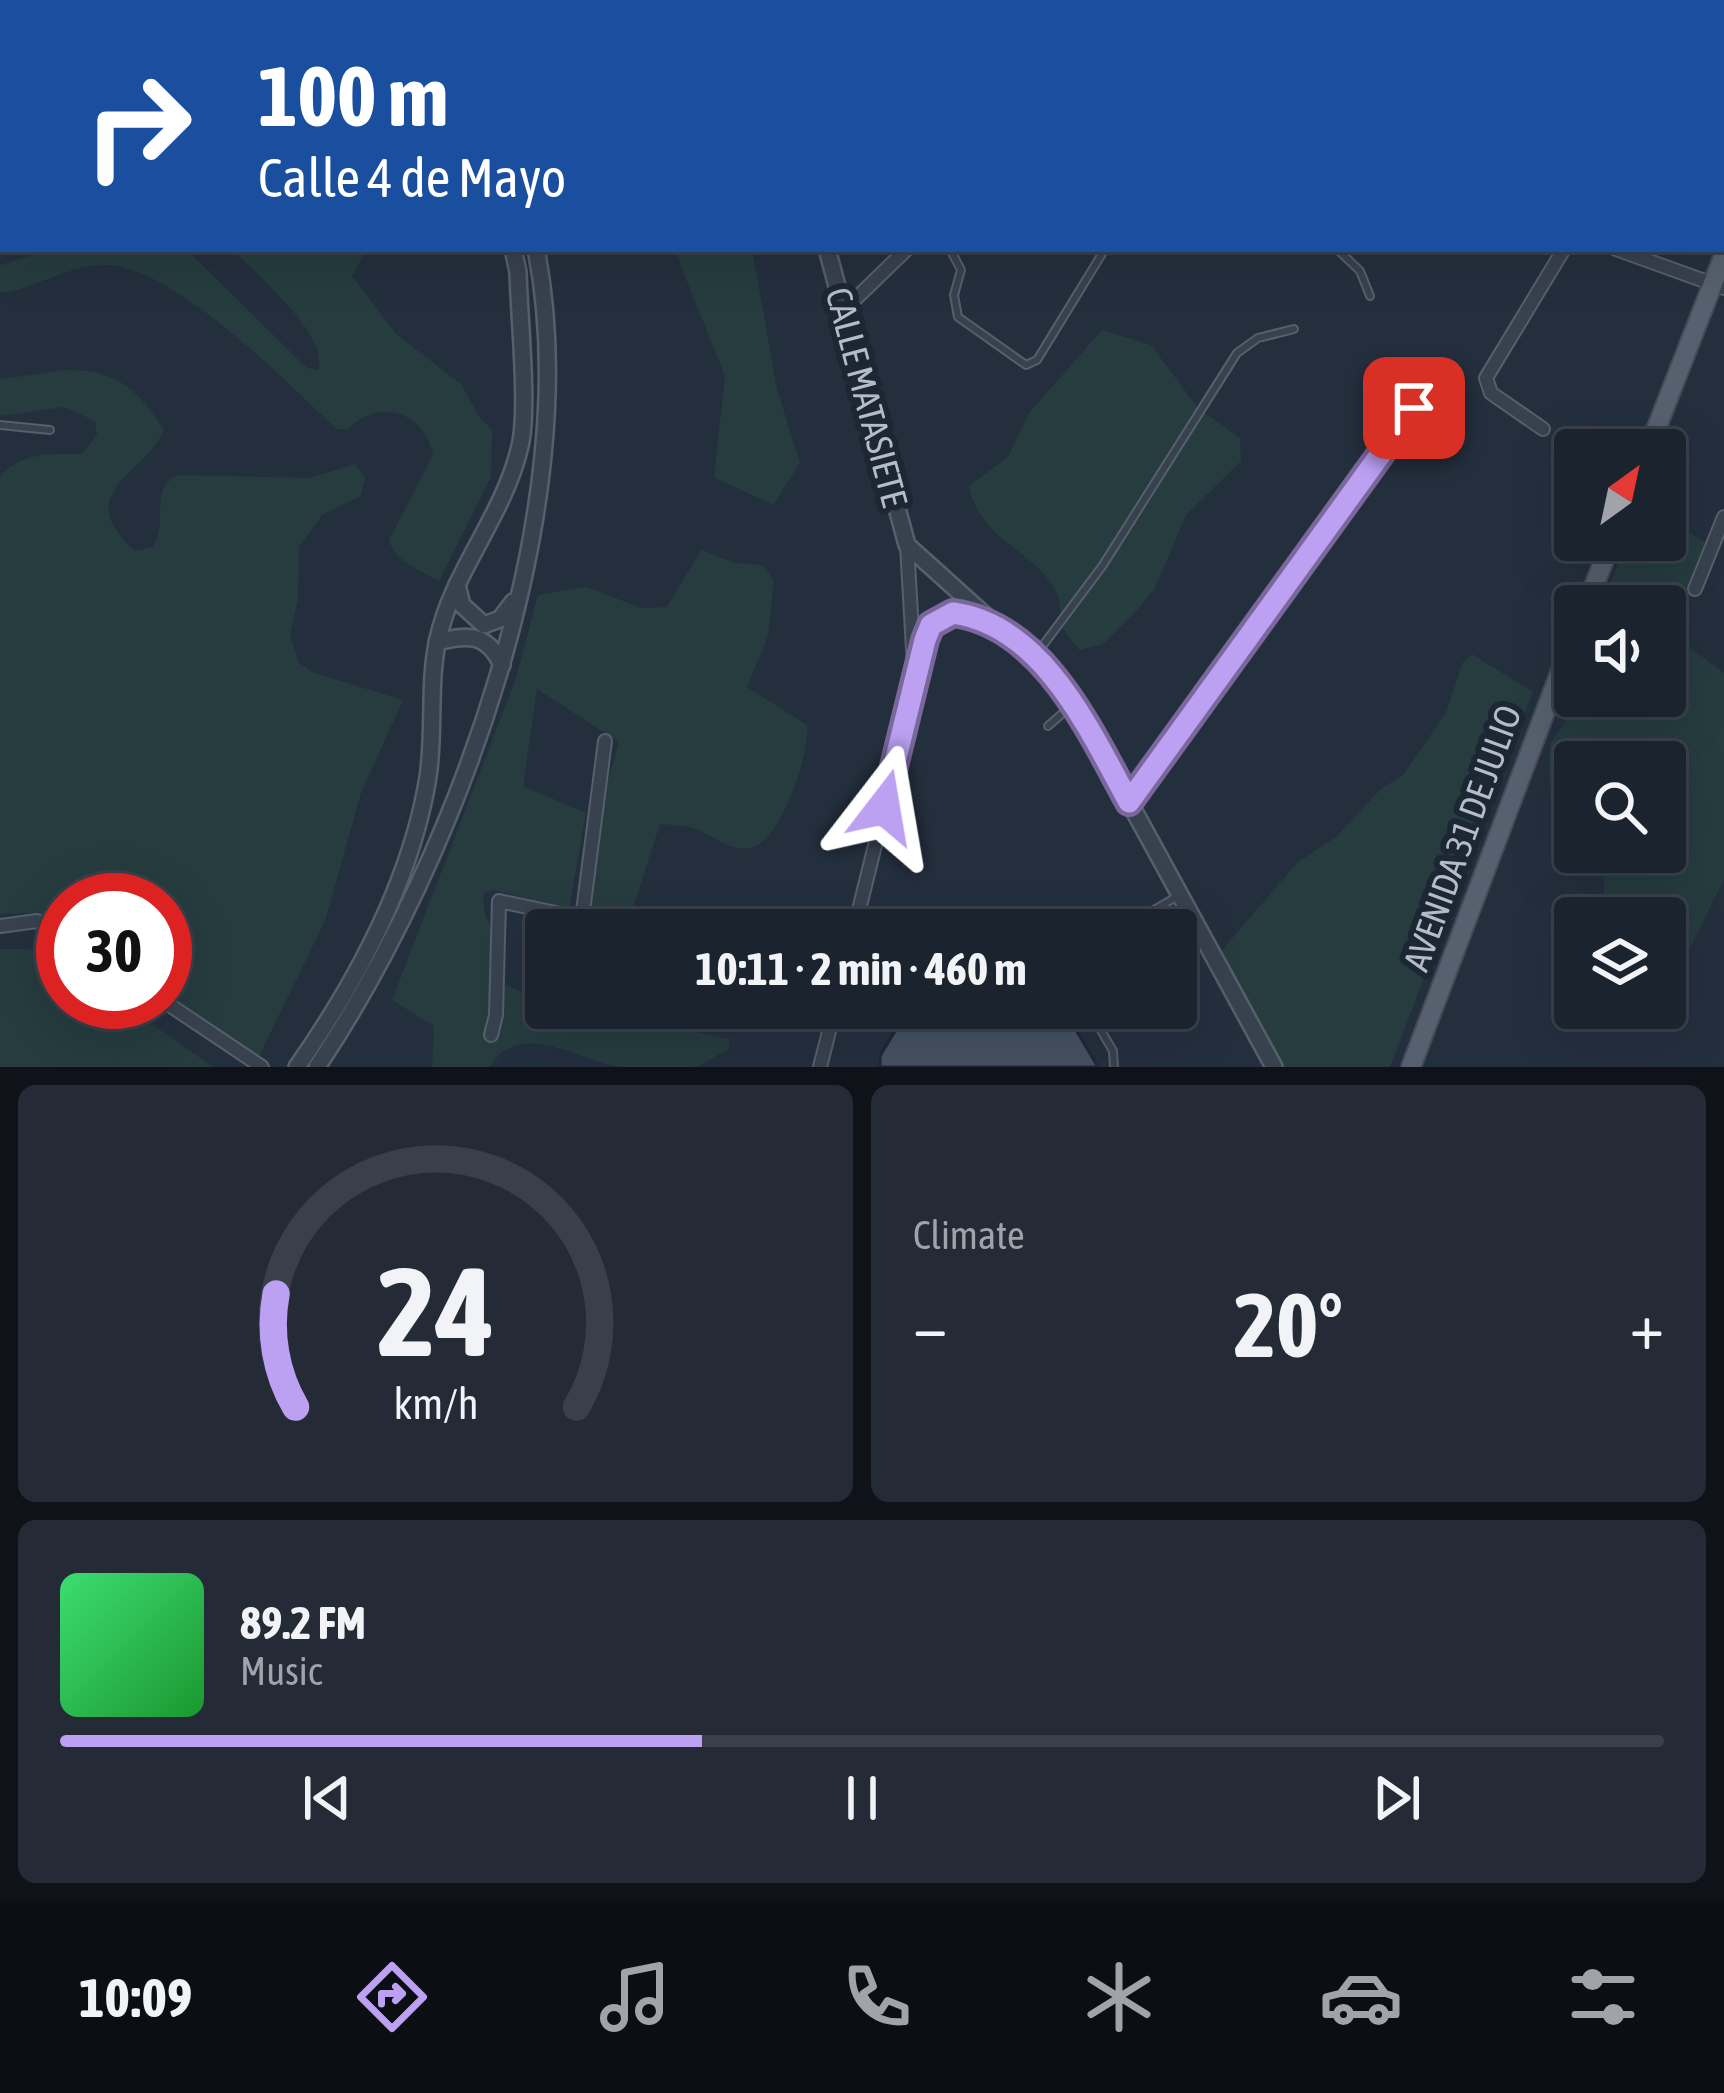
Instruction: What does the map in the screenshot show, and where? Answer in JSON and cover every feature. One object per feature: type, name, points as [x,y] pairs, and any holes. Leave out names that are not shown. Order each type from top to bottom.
[{"type":"main road","points":[[1657,429],[1718,286],[1724,255]]},
{"type":"main road","name":"AVENIDA 31 DE JULIO","points":[[1411,1067],[1554,689]]},
{"type":"street","points":[[297,1067],[350,991],[409,852],[428,778],[437,642],[457,582],[500,506],[522,442],[514,252]]},
{"type":"street","points":[[317,1067],[364,997],[429,860],[502,665],[544,452],[548,353],[536,252]]},
{"type":"street","name":"CALLE MATASIETE","points":[[828,252],[907,545]]},
{"type":"street","points":[[844,310],[904,252]]},
{"type":"street","points":[[1543,429],[1491,393],[1486,378],[1562,252]]},
{"type":"street","points":[[1624,252],[1718,286]]},
{"type":"street","points":[[1129,802],[1414,408]]},
{"type":"street","points":[[1695,589],[1724,518]]},
{"type":"street","points":[[907,545],[1075,702],[1274,1067]]},
{"type":"street","points":[[907,545],[915,684]]},
{"type":"street","points":[[457,582],[462,605],[484,625],[500,619],[517,597]]},
{"type":"street","points":[[859,909],[931,625],[953,613],[994,624]]},
{"type":"street","points":[[437,642],[467,634],[479,638],[494,647],[502,665]]},
{"type":"street","points":[[583,909],[605,741]]},
{"type":"street","points":[[490,1035],[496,1016],[500,901],[536,909]]},
{"type":"street","points":[[0,926],[36,921]]},
{"type":"street","points":[[192,1020],[262,1067]]},
{"type":"street","points":[[820,1067],[830,1029]]},
{"type":"lane","points":[[952,252],[961,270],[954,295],[958,317],[1026,365],[1037,360],[1103,252]]},
{"type":"lane","points":[[1340,252],[1360,271],[1370,296]]},
{"type":"lane","points":[[1033,659],[1103,565],[1237,352],[1258,338],[1294,329]]},
{"type":"lane","points":[[0,424],[50,430]]},
{"type":"lane","points":[[1048,726],[1075,702]]},
{"type":"lane","points":[[1156,909],[1180,895]]},
{"type":"lane","points":[[1100,1029],[1113,1051],[1114,1067]]},
{"type":"green space","points":[[42,252],[189,252],[307,368],[318,370],[319,356],[303,323],[235,252],[365,252],[352,276],[397,335],[461,384],[481,420],[492,429],[491,477],[439,581],[403,560],[389,540],[433,455],[428,440],[410,419],[386,412],[360,419],[348,429],[337,429],[225,327],[158,281],[127,268],[85,267],[0,293],[0,265]]},
{"type":"green space","points":[[675,252],[753,252],[777,389],[800,463],[773,505],[714,477],[725,376]]},
{"type":"green space","points":[[1102,330],[1151,345],[1198,408],[1240,438],[1241,461],[1186,515],[1155,588],[1139,608],[1103,644],[1079,650],[1064,630],[1051,583],[982,518],[969,486],[1008,457],[1029,413]]},
{"type":"green space","points":[[66,370],[98,373],[124,384],[145,403],[164,430],[110,499],[109,514],[117,531],[135,551],[153,547],[161,497],[178,475],[310,478],[355,464],[365,478],[361,496],[322,515],[299,547],[298,600],[290,634],[299,663],[312,672],[403,700],[361,793],[325,921],[258,1058],[192,1011],[192,873],[36,873],[36,914],[0,914],[0,476],[28,458],[82,454],[97,435],[95,421],[64,407],[0,416],[0,379]]},
{"type":"green space","points":[[1686,531],[1705,542],[1686,591],[1686,585],[1609,585],[1620,561],[1686,561]]},
{"type":"green space","points":[[701,550],[735,563],[762,565],[774,580],[768,636],[747,687],[807,725],[807,738],[791,795],[772,831],[761,842],[742,848],[697,829],[660,824],[633,909],[588,909],[601,805],[619,742],[537,689],[523,786],[586,813],[569,909],[494,890],[484,893],[484,909],[506,944],[504,984],[525,993],[525,1029],[681,1029],[730,1039],[728,1050],[695,1067],[619,1067],[532,1043],[502,1052],[490,1067],[432,1067],[434,1026],[392,1000],[515,681],[538,595],[587,587],[641,608],[667,607]]},
{"type":"green space","points":[[1686,645],[1724,673],[1724,879],[1686,955],[1686,897],[1603,897],[1603,873],[1686,873],[1686,741],[1554,741],[1554,802],[1550,744],[1566,717],[1686,717]]},
{"type":"green space","points":[[1472,654],[1533,692],[1390,1067],[1279,1067],[1216,957],[1297,863],[1336,837],[1380,790],[1403,775],[1446,713],[1463,662]]},
{"type":"green space","points":[[0,949],[29,949],[36,952],[36,1029],[159,1029],[213,1067],[0,1067]]},
{"type":"building","points":[[896,1029],[1075,1029],[1098,1067],[880,1067],[880,1056]]},
{"type":"route","points":[[884,807],[925,640],[931,625],[953,613],[994,624],[1068,690],[1129,802],[1414,408]]}]
